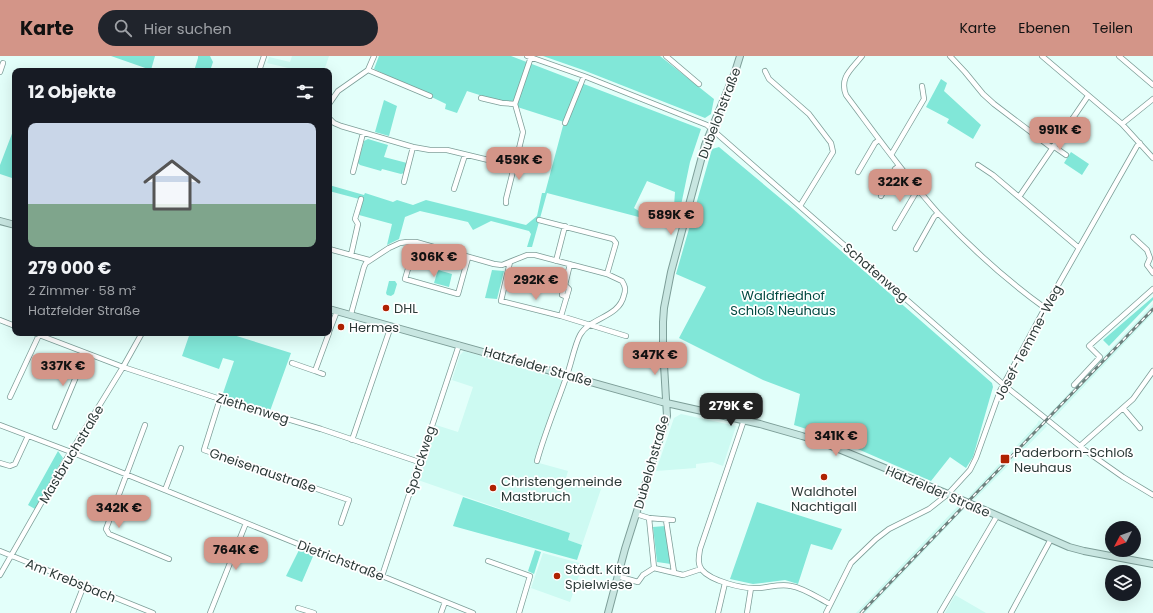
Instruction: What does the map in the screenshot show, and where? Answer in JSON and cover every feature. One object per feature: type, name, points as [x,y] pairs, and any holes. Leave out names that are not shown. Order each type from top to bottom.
[{"type":"street","points":[[260,68],[264,56]]},
{"type":"street","points":[[332,100],[338,91],[368,70],[374,56]]},
{"type":"street","points":[[666,56],[699,84]]},
{"type":"street","name":"Dubelohstraße","points":[[608,613],[636,514],[667,416],[663,335],[666,295],[671,272],[710,129],[735,72],[740,56]]},
{"type":"street","points":[[862,56],[846,75],[844,82],[844,90],[846,95],[899,166],[938,213],[1013,285],[1045,308]]},
{"type":"street","points":[[950,56],[983,94],[994,104],[1066,155]]},
{"type":"street","points":[[1042,56],[1122,124],[1153,158]]},
{"type":"street","points":[[1119,56],[1153,85]]},
{"type":"street","points":[[332,121],[363,133],[413,147],[430,150],[447,150],[505,164],[511,163],[517,157],[523,132],[515,104],[529,57]]},
{"type":"street","name":"Schatenweg","points":[[529,57],[584,76],[705,124],[1004,385],[1080,446],[1123,478],[1153,495]]},
{"type":"street","points":[[0,72],[2,63]]},
{"type":"street","points":[[368,70],[430,96]]},
{"type":"street","points":[[765,71],[770,79],[809,114],[831,143],[833,148],[833,152],[800,206]]},
{"type":"street","points":[[565,123],[584,76]]},
{"type":"street","points":[[891,155],[924,99],[922,86]]},
{"type":"street","points":[[1019,197],[1088,96]]},
{"type":"street","points":[[481,98],[502,103],[515,104]]},
{"type":"street","points":[[1122,124],[1153,99]]},
{"type":"street","points":[[353,172],[363,133]]},
{"type":"street","points":[[858,172],[875,143],[879,140]]},
{"type":"street","name":"Josef-Temme-Weg","points":[[826,613],[850,564],[868,545],[890,529],[929,509],[948,494],[970,470],[976,458],[1000,391],[1045,308],[1140,143]]},
{"type":"street","points":[[404,182],[413,147]]},
{"type":"street","points":[[454,190],[465,155]]},
{"type":"street","points":[[506,203],[513,171],[511,163]]},
{"type":"street","points":[[978,165],[993,175],[1079,248]]},
{"type":"street","points":[[881,196],[895,169],[899,166]]},
{"type":"street","points":[[895,228],[919,191]]},
{"type":"street","points":[[351,255],[358,224],[355,219],[361,199]]},
{"type":"street","points":[[916,249],[934,217],[938,213]]},
{"type":"street","points":[[539,220],[613,239],[616,243],[607,274]]},
{"type":"street","points":[[0,221],[12,224]]},
{"type":"street","points":[[556,261],[565,226]]},
{"type":"street","points":[[1133,237],[1147,250],[1150,258],[1147,265],[1153,273]]},
{"type":"street","points":[[416,242],[405,279],[458,294],[468,258]]},
{"type":"street","points":[[351,314],[364,267],[369,260],[400,243],[416,242],[468,258],[502,265],[527,255],[535,255],[607,274],[622,281],[626,290],[619,305],[612,312],[590,325],[580,334],[568,374],[541,445],[537,461]]},
{"type":"street","points":[[332,250],[369,260]]},
{"type":"street","points":[[510,262],[501,301],[561,316],[626,336]]},
{"type":"street","points":[[561,316],[569,289],[565,285],[570,264]]},
{"type":"street","points":[[1074,385],[1100,357],[1089,346],[1153,289]]},
{"type":"street","name":"Hatzfelder Straße","points":[[332,310],[666,402],[776,428],[824,443],[948,494],[1069,547],[1153,564]]},
{"type":"street","points":[[332,324],[337,311]]},
{"type":"street","points":[[0,320],[12,325]]},
{"type":"street","points":[[352,440],[391,326]]},
{"type":"street","name":"Ziethenweg","points":[[10,397],[35,336]]},
{"type":"street","name":"Ziethenweg","points":[[41,336],[123,367],[419,462]]},
{"type":"street","name":"Mastbruchstraße","points":[[0,575],[140,336]]},
{"type":"street","points":[[315,372],[328,336]]},
{"type":"street","name":"Sporckweg","points":[[382,576],[459,345]]},
{"type":"street","points":[[55,427],[86,353]]},
{"type":"street","points":[[292,364],[323,374]]},
{"type":"street","points":[[1080,446],[1140,391],[1153,371]]},
{"type":"street","name":"Gneisenaustraße","points":[[220,399],[204,450],[349,500]]},
{"type":"street","points":[[1123,408],[1140,428]]},
{"type":"street","points":[[744,420],[700,549],[698,559],[701,569],[708,576],[725,582],[751,588],[790,585],[830,604]]},
{"type":"street","name":"Dietrichstraße","points":[[0,425],[472,613]]},
{"type":"street","points":[[145,425],[106,529],[109,534],[169,559]]},
{"type":"street","points":[[0,463],[10,466],[16,464],[28,436]]},
{"type":"street","points":[[165,490],[181,448]]},
{"type":"street","points":[[341,523],[351,495]]},
{"type":"street","points":[[636,514],[650,518],[673,520]]},
{"type":"street","points":[[940,613],[997,516]]},
{"type":"street","points":[[650,518],[654,568]]},
{"type":"street","points":[[666,520],[674,572]]},
{"type":"street","points":[[210,613],[246,523]]},
{"type":"street","points":[[1011,613],[1051,539]]},
{"type":"street","name":"Am Krebsbach","points":[[0,550],[153,613]]},
{"type":"street","points":[[488,561],[530,576],[519,613]]},
{"type":"street","points":[[618,576],[638,582],[643,575],[654,568],[683,575],[701,569]]},
{"type":"street","points":[[718,613],[725,582]]},
{"type":"street","points":[[73,613],[84,585]]},
{"type":"street","points":[[747,613],[751,588]]},
{"type":"street","points":[[441,613],[445,602]]},
{"type":"street","points":[[298,608],[314,613]]},
{"type":"shaded area","points":[[292,56],[329,56],[325,68],[288,68],[267,63],[269,57],[290,62]]},
{"type":"shaded area","points":[[1153,304],[1153,313],[1054,418],[1049,414]]},
{"type":"shaded area","points":[[464,351],[568,381],[544,445],[539,463],[568,471],[566,478],[601,489],[582,545],[568,540],[570,533],[418,480],[436,425],[458,432],[473,387],[452,380],[460,355]]},
{"type":"shaded area","points":[[681,414],[736,426],[723,466],[712,462],[696,464],[696,468],[656,471],[674,418]]},
{"type":"shaded area","points":[[1039,420],[1047,426],[975,499],[969,496],[1037,424]]},
{"type":"shaded area","points":[[958,506],[964,509],[865,613],[856,613]]},
{"type":"shaded area","name":"Städt. Kita Spielwiese","points":[[543,553],[583,564],[570,602],[531,588]]},
{"type":"shaded area","points":[[955,595],[986,613],[945,613]]},
{"type":"green space","points":[[111,56],[155,56],[152,68],[145,68]]},
{"type":"green space","points":[[198,56],[210,56],[213,62],[211,68],[195,68]]},
{"type":"green space","points":[[379,56],[511,56],[701,129],[690,162],[680,210],[674,206],[675,192],[647,181],[634,208],[654,219],[678,220],[677,227],[547,193],[532,247],[527,247],[531,234],[529,231],[491,221],[473,230],[468,222],[420,211],[405,217],[399,239],[387,245],[392,224],[359,215],[363,200],[332,192],[332,186],[364,195],[365,193],[393,202],[397,200],[413,205],[426,200],[526,225],[537,216],[542,193],[545,193],[564,122],[467,91],[457,113],[445,109],[446,104],[374,69]]},
{"type":"green space","points":[[543,56],[660,56],[714,99],[711,114],[705,118],[583,70]]},
{"type":"green space","points":[[941,79],[947,83],[944,91],[981,125],[973,139],[947,123],[949,119],[926,107]]},
{"type":"green space","points":[[384,100],[397,106],[389,136],[375,132]]},
{"type":"green space","points":[[12,134],[12,178],[0,174],[0,165]]},
{"type":"green space","points":[[368,139],[388,145],[384,157],[407,163],[404,173],[401,174],[382,169],[381,171],[360,165],[358,163],[364,141]]},
{"type":"green space","name":"Waldfriedhof Schloß Neuhaus","points":[[719,147],[792,208],[992,383],[993,387],[973,457],[966,468],[950,457],[931,481],[828,436],[794,425],[800,394],[763,380],[679,338],[706,287],[676,274],[712,149]]},
{"type":"green space","points":[[1071,152],[1089,164],[1082,175],[1064,163]]},
{"type":"green space","points":[[438,270],[452,274],[449,287],[434,283]]},
{"type":"green space","points":[[492,270],[504,271],[497,299],[485,298]]},
{"type":"green space","points":[[389,281],[395,281],[397,284],[394,294],[391,296],[387,295],[386,293]]},
{"type":"green space","points":[[1153,297],[1153,300],[1109,346],[1103,340]]},
{"type":"green space","points":[[189,336],[237,336],[291,353],[270,411],[222,396],[234,361],[223,358],[219,369],[182,356]]},
{"type":"green space","points":[[58,451],[63,458],[35,509],[28,505]]},
{"type":"green space","points":[[463,497],[570,533],[568,540],[582,545],[577,560],[453,526]]},
{"type":"green space","points":[[757,502],[842,529],[832,550],[811,544],[798,584],[785,580],[753,584],[730,579]]},
{"type":"green space","points":[[665,526],[671,564],[657,562],[653,527]]},
{"type":"green space","points":[[300,548],[303,551],[304,550],[314,554],[302,582],[286,576]]},
{"type":"green space","points":[[535,550],[541,552],[534,574],[528,571]]},
{"type":"railway","points":[[861,613],[1153,309]]},
{"type":"place","name":"DHL","points":[[386,308]]},
{"type":"place","name":"Hermes","points":[[341,327]]},
{"type":"place","name":"Paderborn-Schloß Neuhaus","points":[[1005,459]]},
{"type":"place","name":"Waldhotel Nachtigall","points":[[824,477]]},
{"type":"place","name":"Christengemeinde Mastbruch","points":[[493,488]]},
{"type":"place","name":"Städt. Kita Spielwiese","points":[[557,576]]}]
